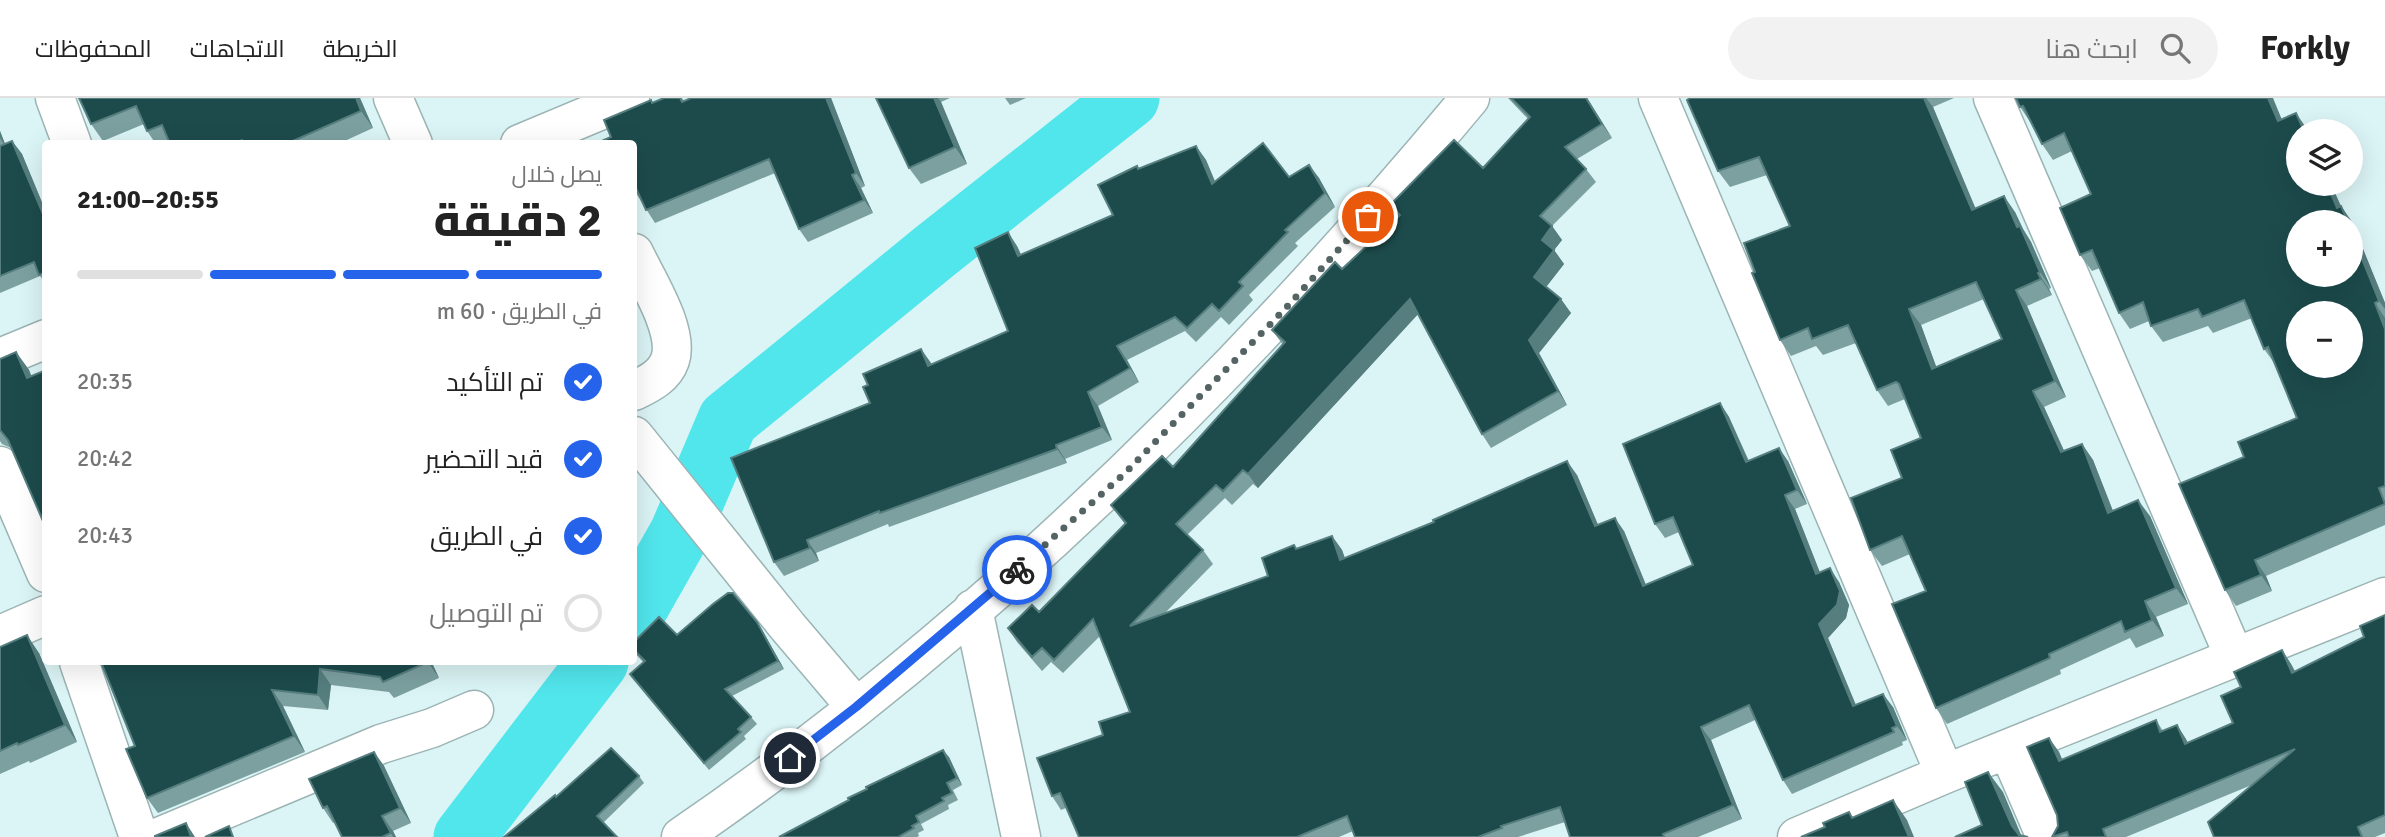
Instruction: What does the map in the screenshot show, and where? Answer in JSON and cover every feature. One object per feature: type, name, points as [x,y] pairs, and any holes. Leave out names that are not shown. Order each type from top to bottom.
[{"type":"street","points":[[55,98],[71,140]]},
{"type":"street","points":[[393,98],[411,140]]},
{"type":"street","points":[[540,140],[569,134],[630,98]]},
{"type":"street","points":[[681,837],[747,792],[856,707],[972,609],[1125,473],[1285,309],[1401,180],[1470,98]]},
{"type":"street","points":[[1658,98],[1945,774]]},
{"type":"street","points":[[1993,98],[2234,656]]},
{"type":"street","points":[[637,260],[671,334],[670,359],[664,370],[654,381],[637,390]]},
{"type":"street","points":[[0,358],[42,341]]},
{"type":"street","points":[[637,440],[856,707]]},
{"type":"street","points":[[0,466],[42,564]]},
{"type":"street","points":[[1797,837],[2234,656],[2385,597]]},
{"type":"street","points":[[972,609],[1021,837]]},
{"type":"street","points":[[0,635],[42,617]]},
{"type":"street","points":[[80,665],[139,837]]},
{"type":"street","points":[[159,837],[381,744],[432,728],[474,710]]},
{"type":"street","points":[[2008,749],[2046,837]]},
{"type":"building","points":[[79,98],[356,98],[361,111],[295,140],[168,140],[162,125],[147,131],[136,106],[91,124]]},
{"type":"building","points":[[664,98],[680,98],[682,102],[691,98],[826,98],[856,173],[852,175],[864,200],[799,229],[769,159],[646,210],[637,190],[637,140],[604,140],[611,137],[604,120],[651,100],[652,103]]},
{"type":"building","points":[[876,98],[934,98],[955,147],[909,168]]},
{"type":"building","points":[[1511,98],[1586,98],[1602,124],[1565,147],[1586,169],[1540,216],[1552,226],[1542,240],[1554,250],[1534,277],[1561,299],[1529,340],[1558,391],[1482,434],[1410,299],[1248,474],[1243,470],[1223,491],[1216,485],[1176,524],[1203,550],[1130,626],[1268,576],[1262,558],[1294,545],[1296,549],[1332,536],[1340,560],[1434,522],[1433,520],[1567,461],[1595,526],[1615,518],[1643,586],[1693,565],[1673,517],[1655,524],[1623,444],[1720,403],[1746,462],[1779,448],[1797,490],[1785,495],[1816,574],[1830,568],[1840,591],[1837,605],[1819,624],[1853,706],[1883,694],[1897,726],[1892,728],[1894,732],[1783,780],[1749,705],[1701,727],[1733,805],[1663,834],[1664,837],[1570,837],[1560,807],[1501,826],[1502,828],[1478,837],[1355,837],[1347,816],[1297,837],[1079,837],[1060,793],[1052,796],[1037,758],[1103,735],[1099,722],[1130,712],[1093,619],[1054,660],[1042,648],[1032,657],[1008,628],[1032,605],[1039,612],[1126,523],[1111,505],[1162,456],[1173,467],[1285,342],[1272,330],[1335,262],[1342,269],[1400,215],[1390,205],[1454,140],[1483,168],[1530,117]]},
{"type":"building","points":[[1924,98],[1972,210],[2004,196],[2017,227],[2020,226],[2041,279],[2016,290],[2055,381],[2033,391],[2061,452],[2082,444],[2108,513],[2138,500],[2176,588],[2145,601],[2152,620],[2125,632],[2121,621],[2049,654],[2050,658],[1936,708],[1892,604],[1926,591],[1902,536],[1870,550],[1851,498],[1902,478],[1891,450],[1921,438],[1899,384],[1896,382],[1877,390],[1848,325],[1812,339],[1808,328],[1780,340],[1752,273],[1755,272],[1744,243],[1790,226],[1759,157],[1718,171],[1687,100]],"holes":[[[1976,282],[2002,339],[1932,369],[1909,309]]]},
{"type":"building","points":[[2016,98],[2268,98],[2278,121],[2296,113],[2299,119],[2286,119],[2286,196],[2332,196],[2337,208],[2341,206],[2343,210],[2286,210],[2286,287],[2363,287],[2363,261],[2379,301],[2375,303],[2385,329],[2385,486],[2379,488],[2385,504],[2255,560],[2261,575],[2225,590],[2179,484],[2244,457],[2238,442],[2297,418],[2268,347],[2264,349],[2244,300],[2202,317],[2198,309],[2151,326],[2143,302],[2119,313],[2092,250],[2080,255],[2060,208],[2091,194],[2064,133],[2042,144],[2023,106],[2020,107]]},
{"type":"building","points":[[12,141],[42,212],[42,274],[39,275],[34,262],[0,276],[0,146]]},
{"type":"building","points":[[1263,143],[1289,177],[1309,165],[1325,193],[1285,230],[1288,232],[1239,282],[1243,286],[1219,311],[1212,304],[1187,328],[1175,317],[1117,346],[1130,368],[1088,392],[1102,427],[1056,445],[1057,449],[880,513],[879,511],[807,540],[810,548],[774,562],[731,458],[870,403],[863,387],[868,385],[863,374],[921,349],[928,366],[1008,331],[975,248],[1008,232],[1018,256],[1113,215],[1098,185],[1137,166],[1138,169],[1196,146],[1212,184]]},
{"type":"building","points":[[16,352],[27,378],[42,372],[42,519],[8,440],[0,430],[0,359]]},
{"type":"building","points":[[728,593],[733,593],[757,622],[778,661],[725,689],[751,717],[738,729],[741,732],[704,763],[630,674],[645,661],[637,653],[637,639],[659,617],[677,635]]},
{"type":"building","points":[[2385,615],[2385,815],[2358,827],[2362,837],[2214,837],[2208,822],[2295,749],[2103,829],[2106,837],[2069,837],[2067,832],[2052,837],[2058,826],[2057,815],[2027,747],[2049,738],[2059,761],[2156,720],[2160,732],[2177,725],[2185,744],[2233,723],[2221,696],[2241,687],[2234,672],[2282,650],[2292,673],[2364,637],[2360,626]]},
{"type":"building","points":[[27,635],[65,725],[0,751],[0,647]]},
{"type":"building","points":[[102,665],[421,665],[383,682],[380,677],[320,669],[318,695],[272,690],[294,736],[147,798],[126,749],[135,746]]},
{"type":"building","points":[[611,748],[639,776],[597,816],[617,837],[504,837],[555,795],[556,797]]},
{"type":"building","points":[[943,750],[957,778],[947,783],[952,793],[942,798],[944,801],[916,816],[919,822],[912,826],[914,828],[898,837],[779,837],[849,800],[848,798],[867,789],[866,787]]},
{"type":"building","points":[[374,752],[400,808],[382,816],[391,833],[382,837],[342,837],[327,806],[323,808],[309,779]]},
{"type":"building","points":[[1988,772],[2012,826],[2019,835],[2028,837],[1955,837],[1982,825],[1965,782]]},
{"type":"building","points":[[1893,800],[1909,837],[1801,837],[1825,827],[1823,823],[1849,812],[1852,818]]},
{"type":"building","points":[[186,823],[191,837],[155,837],[155,836]]},
{"type":"building","points":[[229,826],[233,837],[205,837]]},
{"type":"waterway","points":[[637,609],[680,533],[728,420],[1129,98]]},
{"type":"waterway","points":[[464,837],[596,665]]},
{"type":"way so far","points":[[1017,570],[1125,473],[1285,309],[1368,217]]},
{"type":"route","points":[[790,758],[856,707],[1017,570]]}]
